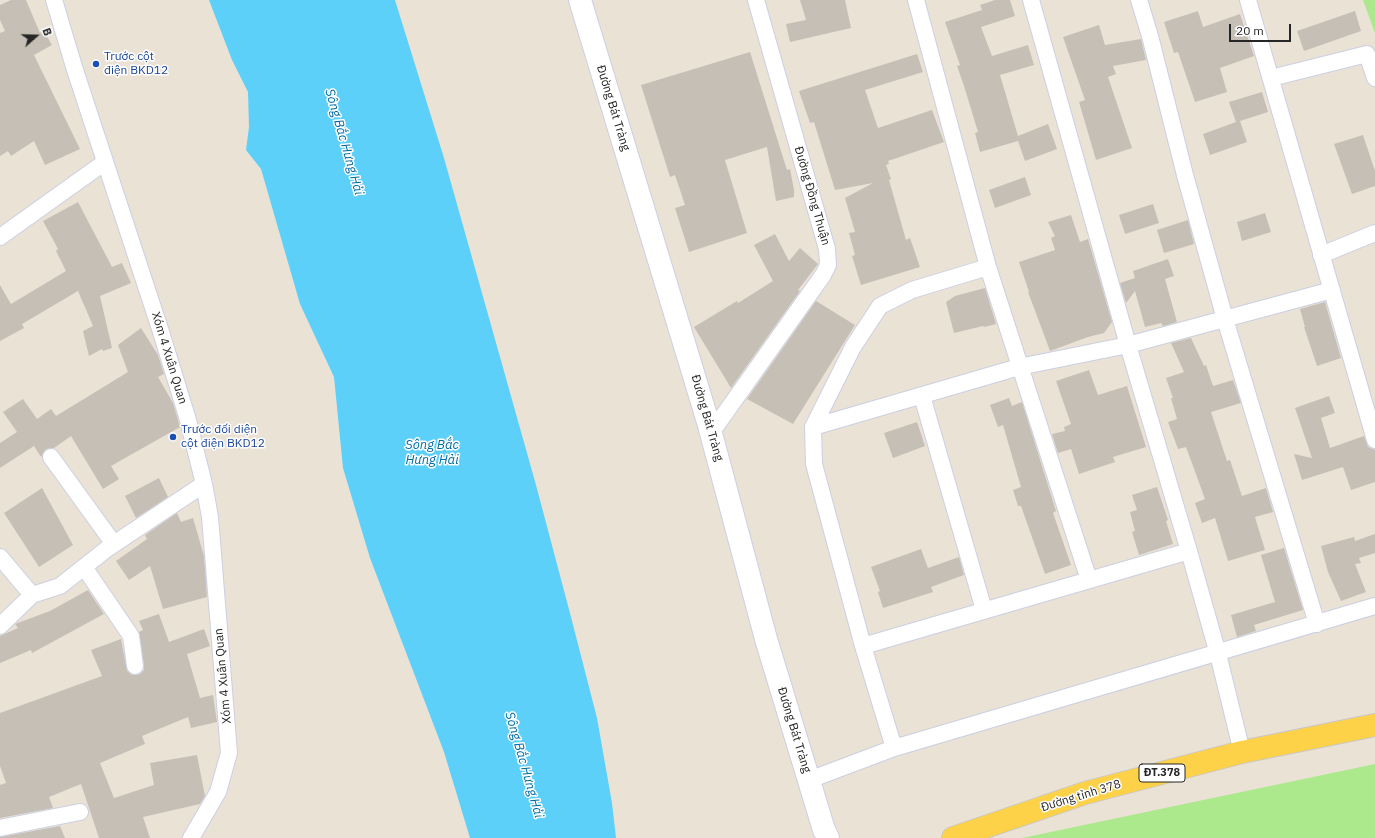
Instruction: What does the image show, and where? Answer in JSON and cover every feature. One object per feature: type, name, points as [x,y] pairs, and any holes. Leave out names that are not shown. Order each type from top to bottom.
[{"type":"main road","name":"Đường tỉnh 378","points":[[953,838],[1085,793],[1242,752],[1375,725]]},
{"type":"street","name":"Xóm 4 Xuân Quan","points":[[54,0],[75,70],[188,420],[204,484],[210,517],[229,753],[218,792],[191,838]]},
{"type":"street","name":"Đường Bát Tràng","points":[[580,0],[711,432],[766,639],[824,830],[828,838]]},
{"type":"street","name":"Đường Đồng Thuận","points":[[711,432],[823,275],[828,265],[827,249],[756,0]]},
{"type":"street","points":[[916,0],[988,267],[1019,367],[1089,580]]},
{"type":"street","points":[[1031,0],[1128,345],[1218,654],[1242,752]]},
{"type":"street","points":[[1139,0],[1150,36],[1185,175],[1225,319],[1317,624]]},
{"type":"street","points":[[1248,0],[1375,440]]},
{"type":"street","points":[[1271,78],[1367,54],[1375,78]]},
{"type":"street","points":[[0,237],[105,162]]},
{"type":"street","points":[[1321,254],[1375,233]]},
{"type":"street","points":[[894,748],[863,646],[814,464],[813,427],[853,347],[880,306],[912,290],[988,267]]},
{"type":"street","points":[[813,427],[1019,367],[1128,345],[1332,290]]},
{"type":"street","points":[[922,396],[984,610]]},
{"type":"street","points":[[51,457],[114,544]]},
{"type":"street","points":[[0,626],[32,595],[60,586],[114,544],[204,484]]},
{"type":"street","points":[[863,646],[1189,551]]},
{"type":"street","points":[[0,557],[32,595]]},
{"type":"street","points":[[84,567],[131,636],[135,666]]},
{"type":"street","points":[[809,780],[894,748],[1218,654],[1375,606]]},
{"type":"street","points":[[0,828],[80,812]]},
{"type":"green space","points":[[1363,0],[1375,0],[1375,33]]},
{"type":"green space","points":[[1375,764],[1375,838],[1022,838]]},
{"type":"water","name":"Sông Bắc Hưng Hải","points":[[209,0],[395,0],[444,158],[536,485],[571,617],[597,718],[612,803],[616,838],[470,838],[444,752],[370,558],[343,468],[334,377],[300,304],[261,169],[246,150],[249,127],[248,92],[232,60]]},
{"type":"building","points":[[11,0],[26,0],[40,33],[44,31],[52,45],[34,55],[80,149],[45,165],[34,141],[11,156],[8,151],[0,156],[0,33],[5,31],[0,20],[0,5]]},
{"type":"building","points":[[800,0],[845,0],[851,28],[790,42],[786,24],[806,20]]},
{"type":"building","points":[[995,0],[1010,0],[1015,16],[981,27],[992,56],[1028,45],[1034,65],[1000,75],[1018,136],[1048,124],[1057,149],[1025,161],[1018,141],[980,152],[975,133],[978,132],[957,66],[960,65],[945,22],[982,10],[980,5]]},
{"type":"building","points":[[1198,11],[1203,27],[1240,14],[1254,56],[1220,68],[1227,92],[1195,102],[1178,52],[1174,53],[1164,22]]},
{"type":"building","points":[[1355,11],[1361,31],[1304,51],[1297,31]]},
{"type":"building","points":[[1099,25],[1105,45],[1141,39],[1146,60],[1113,66],[1116,74],[1108,77],[1132,148],[1096,160],[1079,102],[1085,100],[1063,37]]},
{"type":"building","points":[[750,52],[787,170],[790,169],[794,197],[776,201],[767,147],[725,160],[747,233],[689,252],[675,208],[685,205],[675,175],[670,177],[641,85]]},
{"type":"building","points":[[917,54],[923,72],[865,90],[878,128],[932,110],[944,142],[888,161],[889,164],[886,165],[891,179],[889,180],[906,240],[910,238],[920,267],[861,285],[852,256],[855,255],[849,233],[855,232],[845,198],[873,183],[835,190],[814,122],[810,123],[799,91]]},
{"type":"building","points":[[1262,92],[1268,112],[1240,121],[1247,142],[1210,155],[1203,134],[1236,122],[1229,102]]},
{"type":"building","points":[[1363,135],[1375,171],[1375,186],[1352,194],[1334,144]]},
{"type":"building","points":[[1025,177],[1031,195],[995,208],[989,190]]},
{"type":"building","points":[[78,202],[112,267],[122,263],[131,283],[100,296],[112,348],[103,351],[102,349],[89,356],[83,331],[93,326],[78,291],[22,324],[24,328],[0,341],[0,285],[11,304],[66,271],[56,251],[58,249],[43,221]]},
{"type":"building","points":[[1153,204],[1159,223],[1125,234],[1119,215]]},
{"type":"building","points":[[1265,213],[1271,232],[1242,241],[1237,222]]},
{"type":"building","points":[[1071,215],[1080,242],[1088,239],[1112,322],[1104,333],[1088,337],[1050,351],[1028,292],[1019,262],[1055,250],[1051,238],[1055,236],[1048,222]]},
{"type":"building","points":[[1188,220],[1194,244],[1164,253],[1157,230]]},
{"type":"building","points":[[775,234],[789,261],[800,248],[818,264],[798,290],[800,291],[731,388],[694,327],[737,301],[738,303],[773,281],[754,245]]},
{"type":"building","points":[[1168,259],[1174,276],[1165,279],[1177,322],[1163,326],[1161,323],[1145,327],[1135,291],[1126,303],[1120,283],[1135,278],[1133,271]]},
{"type":"building","points":[[985,288],[996,324],[954,333],[946,302],[955,296]]},
{"type":"building","points":[[816,301],[855,325],[793,424],[747,399]]},
{"type":"building","points":[[1325,302],[1341,358],[1317,366],[1304,327],[1300,309]]},
{"type":"building","points":[[141,328],[158,355],[164,374],[158,377],[173,403],[180,427],[111,466],[119,479],[103,489],[71,436],[54,448],[46,449],[41,457],[34,446],[0,468],[0,443],[17,432],[3,412],[23,399],[37,419],[51,409],[56,416],[128,372],[118,345]]},
{"type":"building","points":[[1191,338],[1204,366],[1206,365],[1213,386],[1233,380],[1241,403],[1211,412],[1227,461],[1230,460],[1242,496],[1266,488],[1273,512],[1255,517],[1265,550],[1228,561],[1215,518],[1202,523],[1195,503],[1205,499],[1186,447],[1178,449],[1168,422],[1177,419],[1171,398],[1173,398],[1166,378],[1184,372],[1171,343]]},
{"type":"building","points":[[1089,370],[1098,395],[1127,386],[1146,447],[1113,457],[1115,462],[1079,474],[1071,449],[1058,453],[1052,434],[1065,431],[1064,427],[1071,424],[1056,381]]},
{"type":"building","points":[[1329,396],[1335,413],[1321,418],[1330,448],[1364,436],[1368,447],[1375,450],[1375,482],[1351,490],[1343,467],[1302,480],[1294,454],[1312,458],[1295,408]]},
{"type":"building","points":[[1009,398],[1012,406],[1022,402],[1056,511],[1053,513],[1071,565],[1045,574],[1021,506],[1018,506],[1013,490],[1021,487],[1003,425],[998,427],[990,405]]},
{"type":"building","points":[[917,422],[925,446],[893,458],[884,433]]},
{"type":"building","points":[[159,478],[168,497],[136,518],[125,496]]},
{"type":"building","points":[[1157,487],[1168,520],[1166,521],[1173,544],[1139,555],[1132,532],[1135,531],[1130,512],[1137,510],[1132,495]]},
{"type":"building","points":[[42,488],[73,545],[39,567],[4,513]]},
{"type":"building","points":[[177,513],[181,522],[193,518],[204,556],[207,597],[163,609],[150,566],[129,580],[116,561],[147,539],[145,535]]},
{"type":"building","points":[[1375,534],[1375,553],[1359,558],[1361,563],[1355,564],[1366,592],[1341,601],[1328,572],[1321,546],[1354,537],[1355,541]]},
{"type":"building","points":[[1284,548],[1303,610],[1254,625],[1256,631],[1237,637],[1231,615],[1275,602],[1261,555]]},
{"type":"building","points":[[921,549],[928,568],[959,557],[964,575],[931,587],[933,592],[883,608],[878,592],[880,591],[871,567]]},
{"type":"building","points":[[88,590],[104,614],[32,653],[31,650],[0,663],[0,636],[18,628],[15,624],[50,611]]},
{"type":"building","points":[[159,614],[169,642],[204,629],[210,646],[187,654],[200,698],[213,695],[217,722],[191,728],[188,717],[142,736],[145,744],[100,763],[114,798],[154,785],[150,763],[197,755],[205,796],[200,804],[143,817],[150,838],[99,838],[81,784],[49,797],[53,808],[0,818],[0,785],[6,783],[0,766],[0,713],[102,676],[91,650],[121,639],[127,671],[132,675],[140,674],[144,670],[144,665],[139,632],[143,630],[139,621]]},
{"type":"building","points":[[60,826],[65,838],[0,838],[0,837]]},
{"type":"place","name":"Trước cột điện BKD12","points":[[96,64]]},
{"type":"place","name":"Trước đối diện cột điện BKD12","points":[[173,437]]}]
